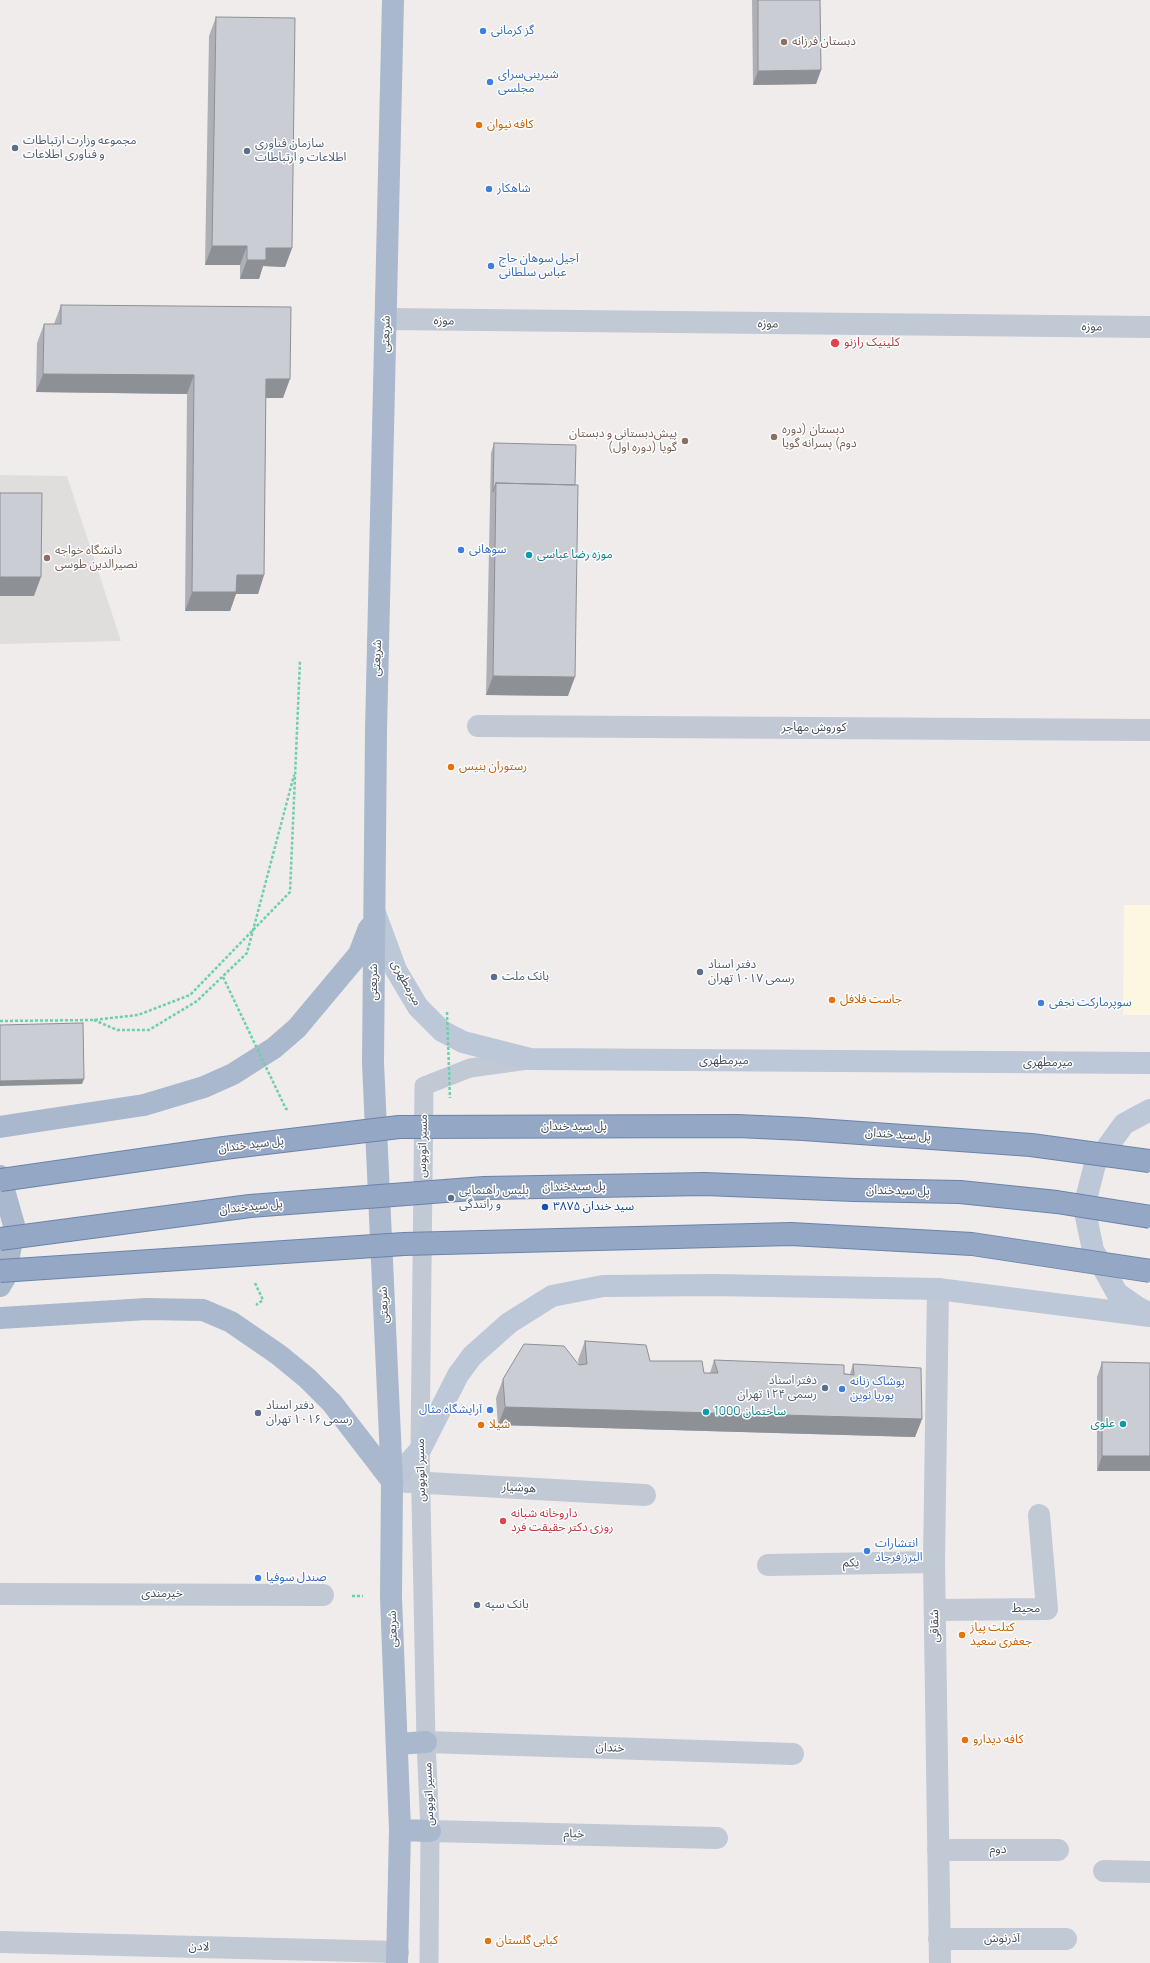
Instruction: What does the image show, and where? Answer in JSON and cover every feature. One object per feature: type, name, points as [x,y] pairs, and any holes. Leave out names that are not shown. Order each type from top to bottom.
[{"type":"highway","name":"پل سید خندان","points":[[0,1180],[224,1148],[399,1127],[736,1126],[803,1129],[1031,1145],[1150,1161]]},
{"type":"highway","name":"پل سیدخندان","points":[[0,1240],[250,1206],[484,1188],[705,1184],[854,1190],[960,1192],[1057,1202],[1150,1217]]},
{"type":"highway","points":[[0,1271],[404,1244],[791,1234],[972,1244],[1150,1271]]},
{"type":"main road","name":"شریعتی","points":[[393,0],[387,319],[376,731],[374,1063],[392,1481],[391,1597],[400,1830],[397,1957]]},
{"type":"main road","name":"میرمطهری","points":[[374,912],[396,970],[418,1007],[442,1031],[463,1042],[530,1059],[1150,1063]]},
{"type":"main road","points":[[0,1127],[144,1105],[204,1087],[233,1074],[274,1048],[298,1028],[359,954],[374,912]]},
{"type":"main road","points":[[1150,1110],[1124,1124],[1095,1164],[1084,1207],[1094,1250],[1117,1293],[1150,1314]]},
{"type":"main road","points":[[0,1176],[14,1225],[6,1276],[0,1286]]},
{"type":"main road","points":[[0,1318],[147,1308],[203,1310],[231,1322],[279,1355],[307,1378],[332,1403],[392,1481],[420,1450],[458,1375],[472,1356],[509,1323],[552,1296],[603,1286],[713,1285],[938,1289],[1150,1314]]},
{"type":"main road","points":[[397,1744],[426,1742]]},
{"type":"main road","points":[[400,1830],[430,1831]]},
{"type":"street","name":"موزه","points":[[387,319],[1150,327]]},
{"type":"street","name":"کوروش مهاجر","points":[[478,726],[1150,730]]},
{"type":"street","name":"شقاقی","points":[[938,1289],[934,1562],[940,1963]]},
{"type":"street","name":"هوشیار","points":[[392,1481],[645,1495]]},
{"type":"street","name":"محیط","points":[[935,1610],[1047,1609],[1039,1515]]},
{"type":"street","name":"یکم","points":[[768,1565],[934,1562]]},
{"type":"street","name":"خیرمندی","points":[[0,1594],[324,1595]]},
{"type":"street","name":"خندان","points":[[426,1742],[793,1754]]},
{"type":"street","name":"خیام","points":[[430,1831],[717,1838]]},
{"type":"street","name":"دوم","points":[[938,1850],[1058,1850]]},
{"type":"street","points":[[1104,1871],[1150,1872]]},
{"type":"street","name":"آذرنوش","points":[[939,1939],[1066,1939]]},
{"type":"street","name":"لادن","points":[[0,1942],[397,1957]]},
{"type":"lane","name":"مسیر اتوبوس","points":[[429,1963],[430,1831],[426,1742],[420,1450],[424,1086],[470,1068],[530,1059]]},
{"type":"path","points":[[0,1021],[93,1020],[138,1015],[190,995],[290,892],[300,660]]},
{"type":"path","points":[[93,1020],[117,1030],[149,1030],[197,1002],[247,953],[295,768]]},
{"type":"path","points":[[223,977],[286,1109],[294,1109]]},
{"type":"path","points":[[447,1012],[450,1100]]},
{"type":"path","points":[[324,1595],[391,1597]]},
{"type":"shaded area","name":"دانشگاه خواجه نصیرالدین طوسی","points":[[0,475],[67,476],[121,641],[0,644]]},
{"type":"shaded area","points":[[1124,905],[1150,905],[1150,1015],[1123,1015]]},
{"type":"building","name":"دبستان فرزانه","points":[[758,0],[820,0],[821,70],[758,71]]},
{"type":"building","name":"سازمان فناوری اطلاعات و ارتباطات","points":[[216,17],[295,18],[292,248],[266,248],[266,260],[247,260],[247,246],[212,246]]},
{"type":"building","points":[[61,305],[291,307],[290,379],[266,379],[264,575],[237,575],[236,592],[192,592],[194,375],[43,374],[44,324],[61,324]]},
{"type":"building","points":[[494,443],[576,445],[575,485],[496,483],[493,492]]},
{"type":"building","points":[[496,483],[578,485],[575,677],[493,676]]},
{"type":"building","points":[[0,493],[42,493],[41,577],[0,577]]},
{"type":"building","points":[[83,1023],[84,1079],[0,1081],[0,1025]]},
{"type":"building","name":"ساختمان 1000","points":[[585,1341],[646,1345],[650,1361],[702,1361],[704,1373],[718,1373],[714,1360],[844,1365],[844,1374],[854,1375],[853,1364],[921,1368],[922,1419],[505,1407],[503,1379],[524,1344],[564,1346],[579,1365],[587,1364]]},
{"type":"building","name":"علوی","points":[[1102,1362],[1150,1363],[1150,1456],[1102,1456]]},
{"type":"place","name":"گز کرمانی","points":[[483,31]]},
{"type":"place","name":"دبستان فرزانه","points":[[784,42]]},
{"type":"place","name":"شیرینی‌سرای مجلسی","points":[[490,82]]},
{"type":"place","name":"کافه نیوان","points":[[479,125]]},
{"type":"place","name":"مجموعه وزارت ارتباطات و فناوری اطلاعات","points":[[15,148]]},
{"type":"place","name":"سازمان فناوری اطلاعات و ارتباطات","points":[[247,151]]},
{"type":"place","name":"شاهکار","points":[[489,189]]},
{"type":"place","name":"آجیل سوهان حاج عباس سلطانی","points":[[491,266]]},
{"type":"place","name":"کلینیک رازنو","points":[[835,343]]},
{"type":"place","name":"دبستان (دوره دوم) پسرانه گویا","points":[[774,437]]},
{"type":"place","name":"پیش‌دبستانی و دبستان (دوره اول) گویا","points":[[685,441]]},
{"type":"place","name":"سوهانى","points":[[461,550]]},
{"type":"place","name":"موزه رضا عباسی","points":[[529,555]]},
{"type":"place","name":"دانشگاه خواجه نصیرالدین طوسی","points":[[47,558]]},
{"type":"place","name":"رستوران بنیس","points":[[451,767]]},
{"type":"place","name":"دفتر اسناد رسمی ۱۰۱۷ تهران","points":[[700,972]]},
{"type":"place","name":"بانک ملت","points":[[494,977]]},
{"type":"place","name":"جاست فلافل","points":[[832,1000]]},
{"type":"place","name":"سوپرمارکت نجفی","points":[[1041,1003]]},
{"type":"place","name":"پلیس راهنمایی و رانندگی","points":[[451,1198]]},
{"type":"place","name":"سید خندان ۳۸۷۵","points":[[545,1207]]},
{"type":"place","name":"دفتر اسناد رسمی ۱۲۴ تهران","points":[[825,1388]]},
{"type":"place","name":"پوشاک زنانه پوریا نوین","points":[[842,1389]]},
{"type":"place","name":"آرایشگاه مثال","points":[[490,1410]]},
{"type":"place","name":"ساختمان 1000","points":[[706,1412]]},
{"type":"place","name":"دفتر اسناد رسمی ۱۰۱۶ تهران","points":[[258,1413]]},
{"type":"place","name":"علوی","points":[[1123,1424]]},
{"type":"place","name":"شیلا","points":[[481,1425]]},
{"type":"place","name":"داروخانه شبانه روزی دکتر حقیقت فرد","points":[[503,1521]]},
{"type":"place","name":"انتشارات البرز فرجاد","points":[[867,1551]]},
{"type":"place","name":"صندل سوفیا","points":[[258,1578]]},
{"type":"place","name":"بانک سپه","points":[[477,1605]]},
{"type":"place","name":"کتلت پیاز جعفری سعید","points":[[962,1635]]},
{"type":"place","name":"کافه دیدارو","points":[[965,1740]]},
{"type":"place","name":"کبابی گلستان","points":[[488,1941]]}]
